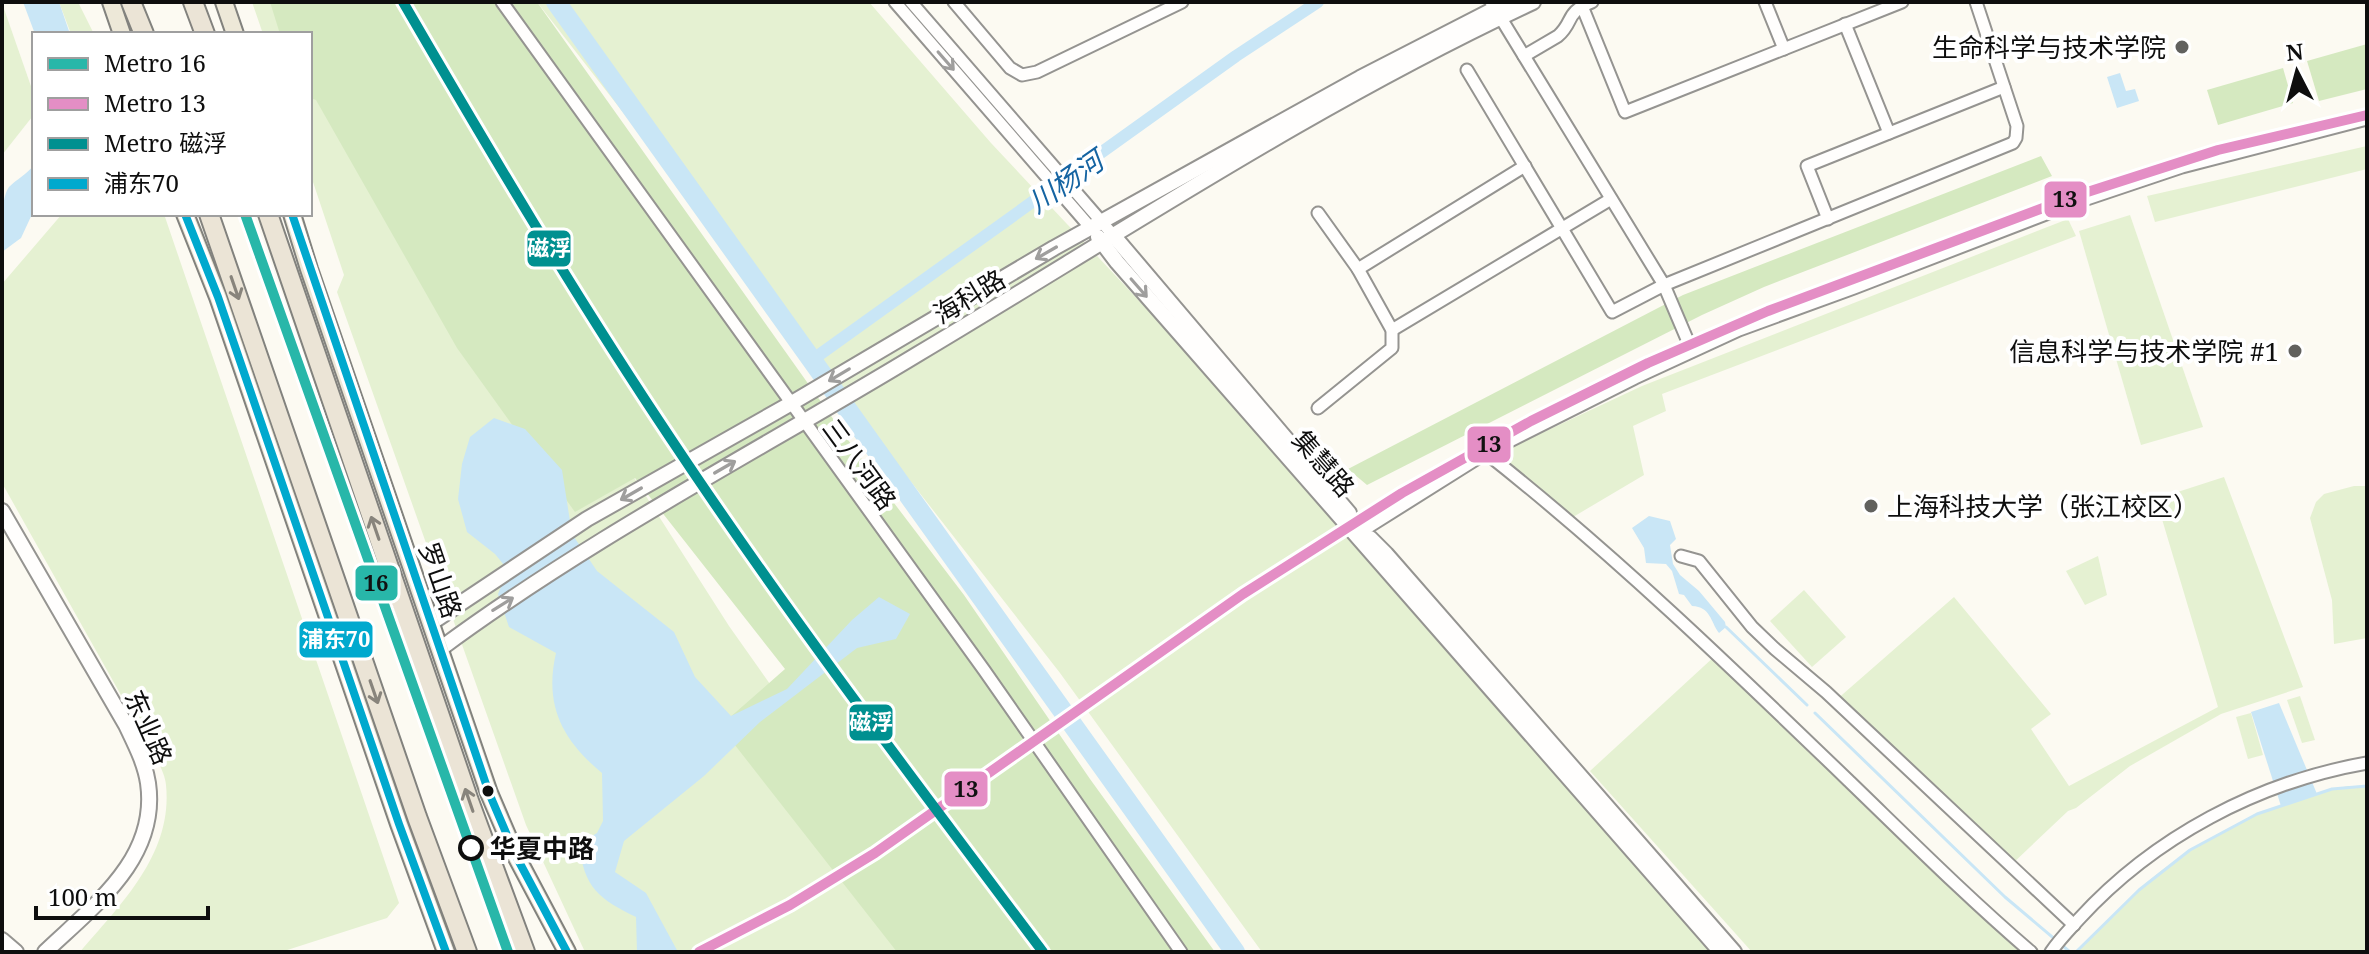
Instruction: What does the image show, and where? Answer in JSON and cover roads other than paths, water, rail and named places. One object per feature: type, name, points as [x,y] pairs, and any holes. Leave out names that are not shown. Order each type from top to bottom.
[{"type":"highway","points":[[131,2],[145,32]]},
{"type":"highway","points":[[139,2],[146,32]]},
{"type":"highway","points":[[193,2],[204,32]]},
{"type":"highway","points":[[203,2],[212,32]]},
{"type":"highway","points":[[210,216],[466,952]]},
{"type":"highway","points":[[270,216],[502,893],[527,952]]},
{"type":"main road","points":[[111,2],[121,32]]},
{"type":"main road","points":[[224,2],[234,32]]},
{"type":"main road","points":[[186,216],[218,297],[446,952]]},
{"type":"main road","name":"罗山路","points":[[293,216],[503,829],[567,952]]},
{"type":"street","name":"三八河路","points":[[502,2],[806,420],[1181,952]]},
{"type":"street","name":"集慧路","points":[[895,2],[1071,196],[1734,952]]},
{"type":"street","name":"集慧路","points":[[911,2],[1046,169]]},
{"type":"street","points":[[957,3],[1010,68],[1022,75],[1037,72],[1182,2]]},
{"type":"street","name":"海科路","points":[[431,623],[587,519],[1095,225],[1373,71],[1498,8],[1533,2]]},
{"type":"street","points":[[1765,2],[1784,49]]},
{"type":"street","points":[[1524,56],[1563,32],[1572,14],[1587,4],[1625,112],[1902,2]]},
{"type":"street","points":[[1467,70],[1612,312],[1664,285],[2013,143],[2017,126],[1976,2]]},
{"type":"street","name":"海科路","points":[[440,649],[486,614],[678,494],[871,383],[1300,122],[1498,8]]},
{"type":"street","points":[[1498,8],[1664,285],[1692,351]]},
{"type":"street","points":[[1845,24],[1889,133]]},
{"type":"street","points":[[1828,219],[1807,166],[2004,87]]},
{"type":"street","points":[[1362,531],[1486,453],[1739,330],[2072,204],[2182,167],[2367,119]]},
{"type":"street","points":[[1358,269],[1525,166]]},
{"type":"street","points":[[1392,330],[1611,199]]},
{"type":"street","points":[[1318,213],[1358,269],[1392,330],[1392,348],[1318,408]]},
{"type":"street","name":"集慧路","points":[[1108,239],[1117,262],[1721,952]]},
{"type":"street","points":[[1486,453],[1568,520],[1716,655],[1976,904],[2031,952]]},
{"type":"street","name":"东业路","points":[[2,511],[126,725],[143,762],[148,785],[148,810],[142,845],[119,880],[45,952]]},
{"type":"street","points":[[1681,556],[1699,561],[1752,627],[1826,692],[2074,925]]},
{"type":"street","points":[[2052,950],[2101,895],[2190,828],[2247,798],[2311,776],[2367,763]]},
{"type":"street","points":[[2,940],[16,952]]},
{"type":"water","points":[[23,2],[59,2],[69,32],[34,32]]},
{"type":"water","points":[[2120,73],[2126,91],[2135,89],[2139,101],[2117,108],[2107,77]]},
{"type":"water","points":[[32,167],[32,214],[21,238],[2,252],[6,193]]},
{"type":"water","points":[[494,418],[525,429],[562,470],[572,534],[597,571],[674,632],[695,677],[731,716],[787,689],[852,620],[879,597],[910,614],[896,639],[857,648],[760,722],[704,776],[624,841],[615,872],[646,893],[678,952],[637,952],[636,917],[603,898],[589,882],[579,844],[597,833],[603,821],[602,773],[576,748],[560,720],[552,689],[556,653],[509,627],[498,594],[508,570],[495,554],[467,532],[458,499],[462,464],[470,437]]},
{"type":"water","points":[[1649,516],[1670,521],[1676,539],[1670,545],[1673,564],[1725,622],[1726,627],[1719,633],[1707,612],[1692,606],[1684,595],[1679,594],[1672,571],[1666,564],[1646,563],[1644,548],[1632,528]]},
{"type":"water","points":[[2279,703],[2317,794],[2281,806],[2251,712]]},
{"type":"waterway","points":[[556,2],[1235,952]]},
{"type":"waterway","name":"川杨河","points":[[812,360],[1236,56],[1318,2]]},
{"type":"waterway","points":[[1726,627],[1807,705]]},
{"type":"waterway","points":[[1815,713],[2005,897],[2070,952]]},
{"type":"waterway","points":[[2076,952],[2139,890],[2190,850],[2257,814],[2332,789],[2367,786]]},
{"type":"metro line","name":"磁浮","points":[[403,2],[601,332],[715,505],[900,762],[1043,952]]},
{"type":"metro line","name":"13","points":[[699,952],[790,905],[875,853],[1243,594],[1402,493],[1531,421],[1648,363],[1768,311],[2075,196],[2218,150],[2367,115]]},
{"type":"metro line","name":"16","points":[[246,216],[508,952]]},
{"type":"place","name":"生命科学与技术学院","points":[[2182,47]]},
{"type":"place","name":"信息科学与技术学院 #1","points":[[2295,351]]},
{"type":"place","name":"上海科技大学（张江校区）","points":[[1871,506]]},
{"type":"place","name":"华夏中路","points":[[471,848]]}]
